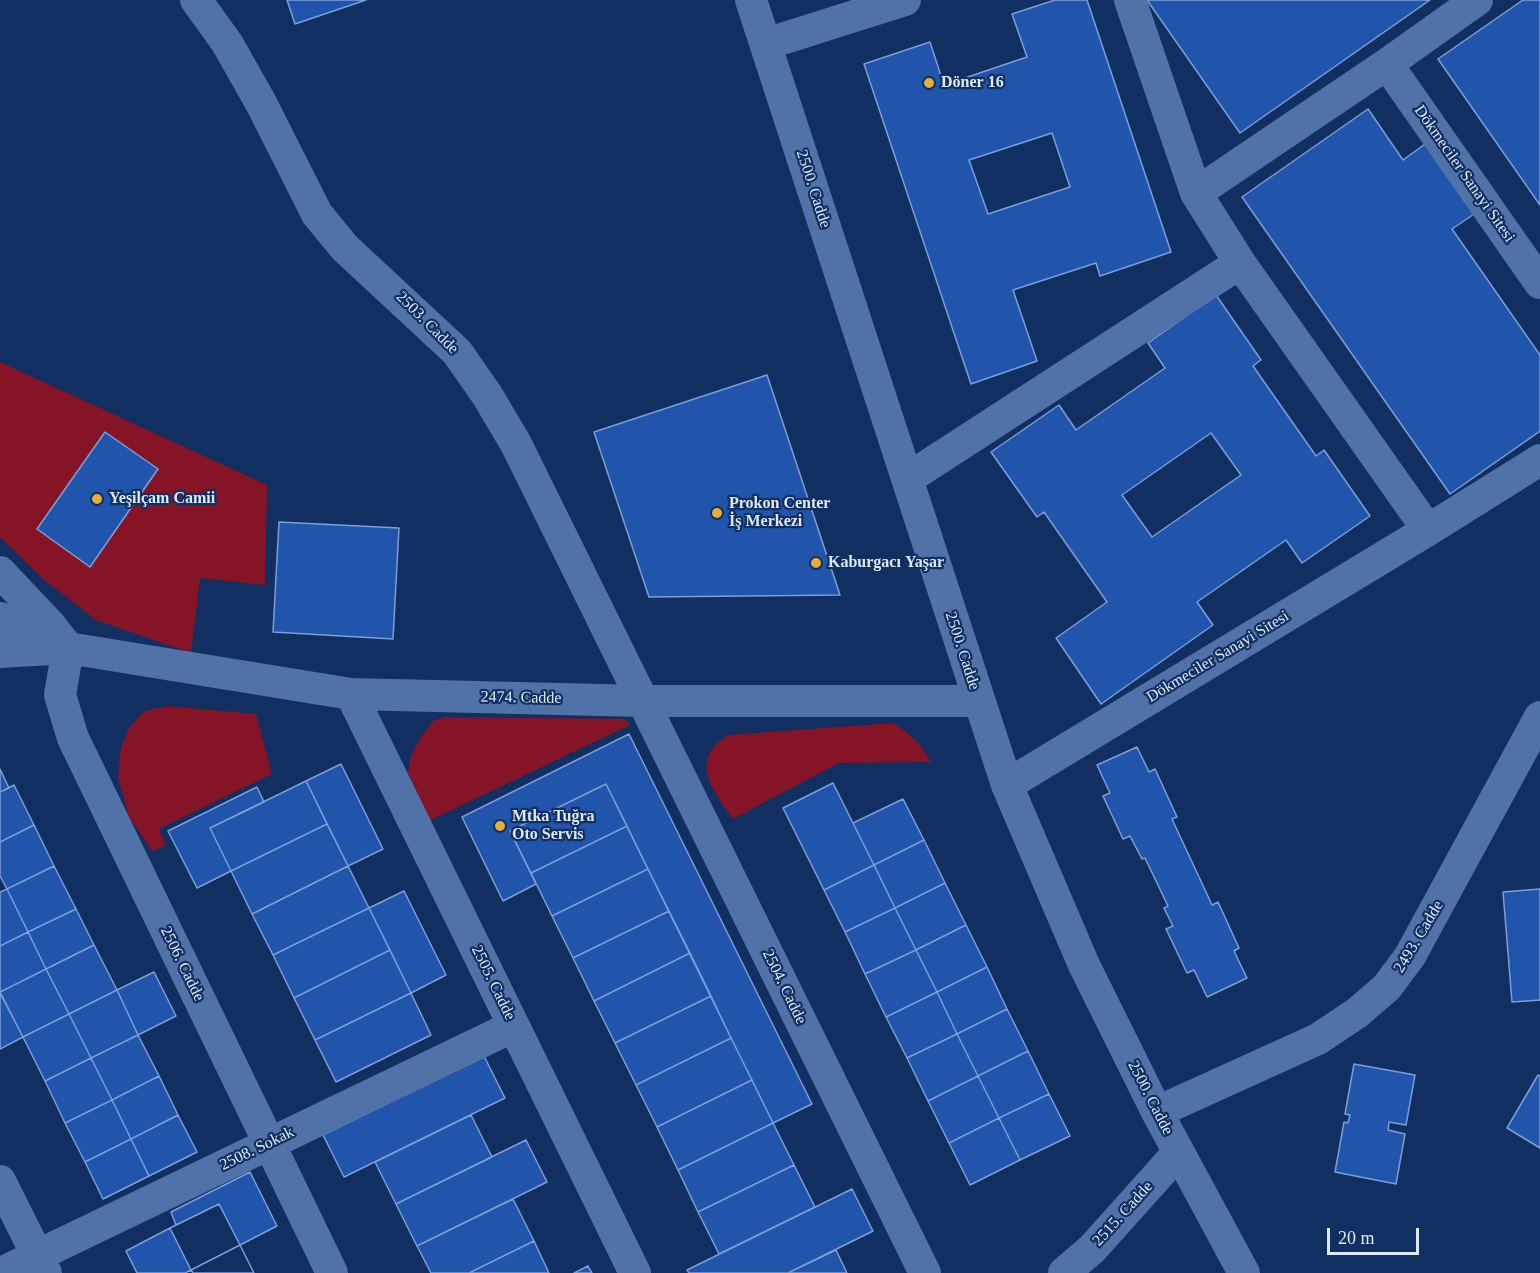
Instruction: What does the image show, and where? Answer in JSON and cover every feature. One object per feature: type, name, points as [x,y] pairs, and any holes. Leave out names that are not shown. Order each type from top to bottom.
[{"type":"street","name":"2503. Cadde","points":[[196,0],[227,43],[261,103],[317,214],[345,248],[457,352],[487,395],[516,444],[642,701]]},
{"type":"street","name":"2500. Cadde","points":[[751,0],[978,701],[1007,784],[1084,965],[1157,1112],[1244,1273]]},
{"type":"street","points":[[766,44],[905,0]]},
{"type":"street","points":[[1130,0],[1196,193],[1240,263],[1428,530]]},
{"type":"street","points":[[1196,193],[1387,64],[1477,0]]},
{"type":"street","name":"Dökmeciler Sanayi Sitesi","points":[[1387,64],[1540,283]]},
{"type":"street","points":[[907,479],[1240,263]]},
{"type":"street","name":"Dökmeciler Sanayi Sitesi","points":[[1007,784],[1540,460]]},
{"type":"street","points":[[0,572],[51,626],[68,648]]},
{"type":"street","points":[[0,618],[68,648]]},
{"type":"street","name":"2474. Cadde","points":[[68,648],[351,694],[642,701],[978,701]]},
{"type":"street","points":[[0,652],[68,648]]},
{"type":"street","name":"2506. Cadde","points":[[68,648],[60,696],[73,738],[332,1273]]},
{"type":"street","name":"2505. Cadde","points":[[351,694],[635,1273]]},
{"type":"street","name":"2504. Cadde","points":[[642,701],[925,1273]]},
{"type":"street","name":"2493. Cadde","points":[[1157,1112],[1317,1039],[1357,1013],[1387,987],[1410,956],[1540,717]]},
{"type":"street","name":"2508. Sokak","points":[[1,1273],[42,1264],[269,1144],[514,1026]]},
{"type":"street","name":"2515. Cadde","points":[[1064,1273],[1092,1249],[1179,1153]]},
{"type":"street","points":[[0,1181],[42,1264]]},
{"type":"shaded area","points":[[0,362],[267,485],[265,585],[200,578],[191,653],[96,620],[43,579],[0,537]]},
{"type":"shaded area","points":[[167,706],[256,714],[272,774],[159,829],[166,846],[152,851],[129,817],[118,778],[121,748],[129,728],[145,711]]},
{"type":"shaded area","points":[[445,717],[625,719],[630,725],[429,821],[408,772],[411,756],[421,737],[433,721]]},
{"type":"shaded area","points":[[893,723],[915,740],[931,762],[839,763],[733,819],[718,797],[708,775],[709,754],[729,735]]},
{"type":"building","points":[[287,0],[366,0],[295,24]]},
{"type":"building","points":[[1055,0],[1087,0],[1171,252],[1100,276],[1096,263],[1013,290],[1037,361],[971,384],[864,64],[930,42],[944,85],[1027,57],[1012,14]],"holes":[[[1052,133],[1070,187],[988,214],[969,160]]]},
{"type":"building","points":[[1147,0],[1430,0],[1240,133]]},
{"type":"building","points":[[1523,0],[1540,0],[1540,205],[1438,59]]},
{"type":"building","points":[[1368,109],[1403,160],[1425,144],[1474,214],[1452,229],[1540,355],[1540,431],[1450,494],[1242,197]]},
{"type":"building","points":[[1216,295],[1261,360],[1253,366],[1316,456],[1324,450],[1370,516],[1302,563],[1286,540],[1197,602],[1213,625],[1101,704],[1056,638],[1107,602],[1044,512],[1037,517],[991,452],[1059,405],[1076,430],[1165,368],[1148,343]],"holes":[[[1211,433],[1241,475],[1152,537],[1122,495]]]},
{"type":"building","name":"Prokon Center İş Merkezi","points":[[767,375],[840,595],[649,597],[594,432]]},
{"type":"building","name":"Yeşilçam Camii","points":[[105,432],[158,469],[90,567],[37,529]]},
{"type":"building","points":[[279,522],[399,528],[393,639],[273,632]]},
{"type":"building","points":[[629,734],[812,1104],[773,1123],[606,784],[510,831],[536,884],[503,901],[462,817]]},
{"type":"building","points":[[1137,747],[1149,772],[1155,769],[1177,817],[1172,819],[1212,905],[1218,902],[1239,948],[1234,951],[1247,978],[1207,997],[1194,970],[1187,973],[1166,929],[1173,926],[1164,908],[1168,906],[1145,858],[1142,859],[1130,836],[1123,839],[1103,796],[1110,793],[1097,765]]},
{"type":"building","points":[[341,764],[383,849],[348,866],[306,781]]},
{"type":"building","points":[[0,769],[9,788],[0,792]]},
{"type":"building","points":[[306,781],[327,824],[231,871],[210,828]]},
{"type":"building","points":[[833,783],[874,865],[824,890],[783,808]]},
{"type":"building","points":[[606,784],[627,826],[531,873],[510,831]]},
{"type":"building","points":[[14,785],[34,825],[0,842],[0,792]]},
{"type":"building","points":[[257,787],[264,802],[210,828],[231,871],[197,888],[168,831]]},
{"type":"building","points":[[903,799],[924,840],[874,865],[853,823]]},
{"type":"building","points":[[327,824],[348,866],[252,914],[231,871]]},
{"type":"building","points":[[34,825],[54,866],[7,889],[0,876],[0,842]]},
{"type":"building","points":[[627,826],[648,869],[552,916],[531,873]]},
{"type":"building","points":[[924,840],[945,883],[895,908],[874,865]]},
{"type":"building","points":[[874,865],[895,908],[845,932],[824,890]]},
{"type":"building","points":[[54,866],[76,909],[28,932],[7,889]]},
{"type":"building","points":[[348,866],[369,908],[273,955],[252,914]]},
{"type":"building","points":[[648,869],[669,911],[573,958],[552,916]]},
{"type":"building","points":[[945,883],[966,925],[916,950],[895,908]]},
{"type":"building","points":[[7,889],[28,932],[0,946],[0,892]]},
{"type":"building","points":[[1540,889],[1540,1000],[1512,1002],[1503,892]]},
{"type":"building","points":[[404,891],[446,975],[411,993],[369,908]]},
{"type":"building","points":[[369,908],[390,950],[294,998],[273,955]]},
{"type":"building","points":[[895,908],[916,950],[865,974],[845,932]]},
{"type":"building","points":[[76,909],[94,945],[46,969],[28,932]]},
{"type":"building","points":[[669,911],[690,953],[594,1001],[573,958]]},
{"type":"building","points":[[966,925],[987,967],[937,992],[916,950]]},
{"type":"building","points":[[28,932],[46,969],[0,992],[0,946]]},
{"type":"building","points":[[94,945],[117,990],[69,1014],[46,969]]},
{"type":"building","points":[[390,950],[411,993],[315,1040],[294,998]]},
{"type":"building","points":[[916,950],[937,992],[886,1017],[865,974]]},
{"type":"building","points":[[690,953],[711,996],[615,1043],[594,1001]]},
{"type":"building","points":[[987,967],[1007,1009],[957,1034],[937,992]]},
{"type":"building","points":[[46,969],[69,1014],[23,1037],[0,992]]},
{"type":"building","points":[[154,972],[176,1016],[138,1035],[117,990]]},
{"type":"building","points":[[117,990],[138,1035],[91,1058],[69,1014]]},
{"type":"building","points":[[937,992],[957,1034],[907,1058],[886,1017]]},
{"type":"building","points":[[0,993],[23,1037],[0,1049]]},
{"type":"building","points":[[411,993],[431,1035],[336,1082],[315,1040]]},
{"type":"building","points":[[711,996],[731,1038],[636,1085],[615,1043]]},
{"type":"building","points":[[1007,1009],[1028,1051],[978,1076],[957,1034]]},
{"type":"building","points":[[69,1014],[91,1058],[45,1081],[23,1037]]},
{"type":"building","points":[[957,1034],[978,1076],[928,1101],[907,1058]]},
{"type":"building","points":[[138,1035],[159,1076],[112,1100],[91,1058]]},
{"type":"building","points":[[731,1038],[752,1080],[657,1127],[636,1085]]},
{"type":"building","points":[[1028,1051],[1049,1094],[999,1118],[978,1076]]},
{"type":"building","points":[[484,1056],[505,1098],[344,1177],[323,1135]]},
{"type":"building","points":[[91,1058],[112,1100],[65,1123],[45,1081]]},
{"type":"building","points":[[1354,1064],[1415,1075],[1406,1125],[1389,1122],[1388,1130],[1405,1134],[1396,1184],[1335,1172],[1344,1122],[1348,1123],[1350,1115],[1345,1114]]},
{"type":"building","points":[[1538,1075],[1540,1076],[1540,1148],[1507,1128]]},
{"type":"building","points":[[159,1076],[178,1115],[131,1139],[112,1100]]},
{"type":"building","points":[[978,1076],[999,1118],[949,1143],[928,1101]]},
{"type":"building","points":[[752,1080],[773,1123],[678,1170],[657,1127]]},
{"type":"building","points":[[1049,1094],[1070,1136],[1020,1160],[999,1118]]},
{"type":"building","points":[[112,1100],[131,1139],[85,1162],[65,1123]]},
{"type":"building","points":[[178,1115],[197,1152],[149,1176],[131,1139]]},
{"type":"building","points":[[471,1115],[492,1157],[396,1204],[375,1162]]},
{"type":"building","points":[[999,1118],[1020,1160],[970,1185],[949,1143]]},
{"type":"building","points":[[773,1123],[794,1165],[698,1212],[678,1170]]},
{"type":"building","points":[[131,1139],[149,1176],[103,1199],[85,1162]]},
{"type":"building","points":[[526,1140],[547,1182],[417,1246],[396,1204]]},
{"type":"building","points":[[794,1165],[815,1207],[719,1254],[698,1212]]},
{"type":"building","points":[[250,1172],[277,1226],[240,1245],[219,1204],[176,1225],[171,1212]]},
{"type":"building","points":[[852,1189],[873,1231],[788,1273],[689,1273],[687,1270]]},
{"type":"building","points":[[513,1199],[534,1241],[469,1273],[431,1273],[417,1246]]},
{"type":"building","points":[[219,1204],[254,1273],[193,1273],[191,1270],[170,1228]]},
{"type":"building","points":[[219,1204],[240,1245],[191,1270],[170,1228]]},
{"type":"building","points":[[170,1228],[191,1270],[185,1273],[137,1273],[126,1251]]},
{"type":"building","points":[[534,1241],[549,1273],[469,1273]]},
{"type":"building","points":[[240,1245],[254,1273],[193,1273],[191,1270]]},
{"type":"building","points":[[836,1250],[847,1273],[788,1273]]},
{"type":"building","points":[[588,1266],[592,1273],[574,1273]]},
{"type":"place","name":"Döner 16","points":[[929,83]]},
{"type":"place","name":"Yeşilçam Camii","points":[[97,499]]},
{"type":"place","name":"Prokon Center İş Merkezi","points":[[717,513]]},
{"type":"place","name":"Kaburgacı Yaşar","points":[[816,563]]},
{"type":"place","name":"Mtka Tuğra Oto Servis","points":[[500,826]]}]
